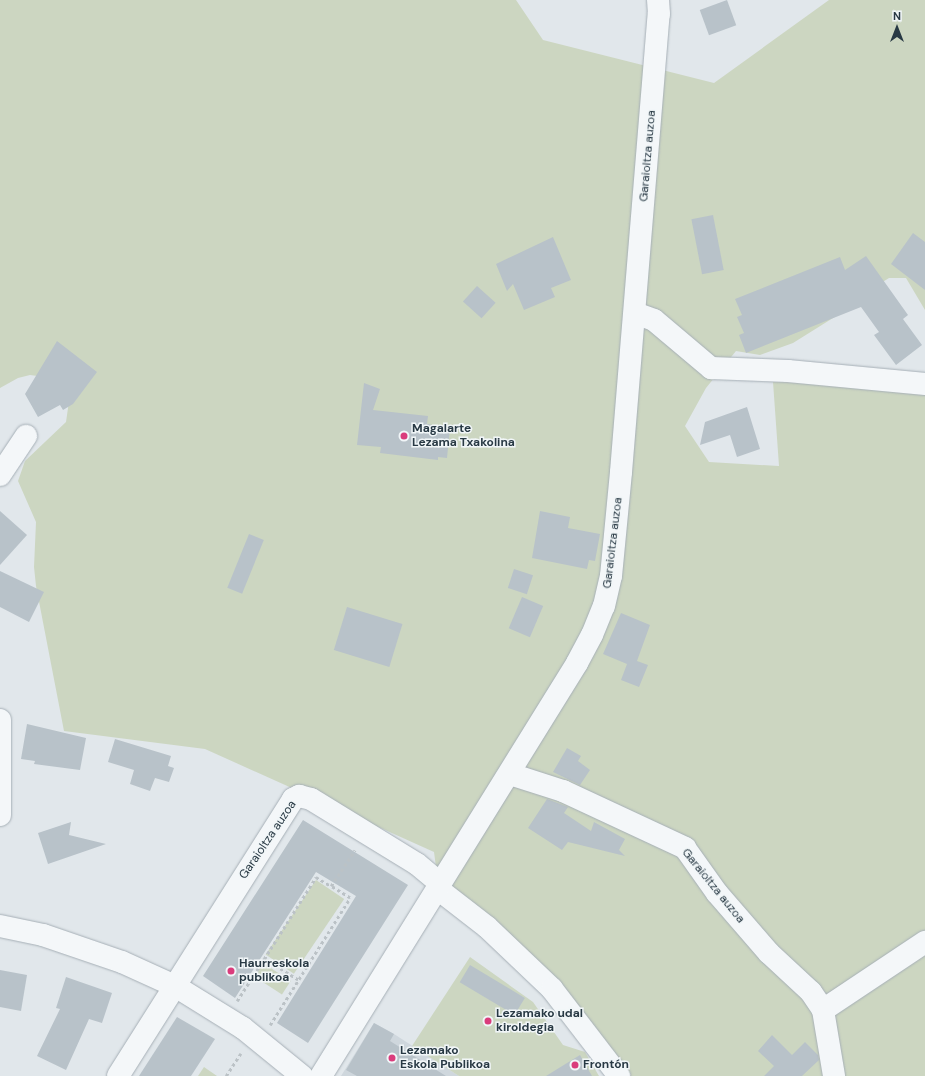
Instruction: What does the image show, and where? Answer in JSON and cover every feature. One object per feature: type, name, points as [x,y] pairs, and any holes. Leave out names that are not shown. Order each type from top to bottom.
[{"type":"street","name":"Garaioltza auzoa","points":[[321,1076],[510,774],[581,656],[604,606],[615,542],[659,14],[658,0]]},
{"type":"street","points":[[635,313],[654,320],[711,368],[788,371],[925,384]]},
{"type":"street","points":[[0,476],[26,436]]},
{"type":"street","points":[[0,720],[0,815]]},
{"type":"street","name":"Garaioltza auzoa","points":[[510,774],[563,791],[685,848],[722,899],[769,953],[811,992],[823,1010],[834,1076]]},
{"type":"street","name":"Garaioltza auzoa","points":[[118,1076],[289,804],[299,796],[311,799],[417,864],[487,927],[552,989],[619,1076]]},
{"type":"street","points":[[0,926],[43,935],[122,962],[175,986],[243,1028],[302,1076]]},
{"type":"street","points":[[823,1010],[925,942]]},
{"type":"path","points":[[331,886],[357,846]]},
{"type":"path","points":[[234,1005],[316,876],[350,898],[268,1027]]},
{"type":"path","points":[[264,959],[298,980]]},
{"type":"path","points":[[226,1076],[242,1050]]},
{"type":"shaded area","name":"Lezamako Eskola Publikoa","points":[[374,1023],[394,1034],[459,1076],[341,1076]]},
{"type":"green space","points":[[0,0],[516,0],[543,40],[714,83],[829,0],[925,0],[925,310],[906,278],[889,278],[854,300],[841,313],[793,343],[760,355],[736,351],[706,388],[685,426],[709,462],[779,466],[773,382],[925,384],[925,1076],[625,1076],[581,1014],[440,897],[434,852],[205,749],[64,731],[36,586],[34,567],[36,522],[18,481],[25,461],[66,422],[69,401],[45,377],[30,375],[18,378],[0,388]]},
{"type":"green space","points":[[316,880],[344,899],[294,974],[266,955]]},
{"type":"green space","name":"Lezamako udal kiroldegia","points":[[470,957],[533,1002],[563,1045],[585,1052],[599,1076],[459,1076],[412,1046]]},
{"type":"green space","points":[[263,963],[291,981],[282,994],[254,976]]},
{"type":"green space","points":[[204,1067],[217,1076],[198,1076]]},
{"type":"building","points":[[727,0],[736,25],[709,35],[700,10]]},
{"type":"building","points":[[713,215],[724,270],[702,274],[691,219]]},
{"type":"building","points":[[913,233],[925,242],[925,290],[891,264]]},
{"type":"building","points":[[553,237],[571,280],[551,288],[555,297],[524,310],[513,284],[507,291],[496,264]]},
{"type":"building","points":[[866,256],[908,315],[903,319],[922,345],[896,365],[874,335],[879,332],[861,307],[746,353],[739,335],[744,333],[737,317],[742,315],[735,299],[840,257],[845,270]]},
{"type":"building","points":[[477,286],[496,303],[482,318],[463,302]]},
{"type":"building","points":[[57,341],[97,372],[73,404],[63,410],[60,405],[38,417],[25,394]]},
{"type":"building","name":"Magalarte Lezama Txakolina","points":[[364,383],[380,389],[373,410],[428,416],[427,424],[450,428],[447,458],[438,457],[438,460],[380,453],[381,447],[357,445]]},
{"type":"building","points":[[747,407],[760,449],[737,457],[730,435],[700,445],[705,422]]},
{"type":"building","points":[[0,511],[27,535],[0,565]]},
{"type":"building","points":[[540,511],[570,517],[568,528],[600,534],[595,561],[589,560],[587,569],[532,558]]},
{"type":"building","points":[[249,534],[264,540],[242,594],[227,588]]},
{"type":"building","points":[[514,569],[533,575],[527,594],[508,588]]},
{"type":"building","points":[[0,571],[44,592],[29,622],[0,607]]},
{"type":"building","points":[[522,597],[543,606],[530,637],[509,628]]},
{"type":"building","points":[[347,607],[402,624],[389,667],[334,650]]},
{"type":"building","points":[[621,613],[650,625],[637,661],[648,665],[639,687],[621,680],[627,664],[603,654]]},
{"type":"building","points":[[27,724],[86,738],[80,770],[34,764],[35,761],[21,759]]},
{"type":"building","points":[[115,739],[171,756],[168,766],[174,768],[169,782],[155,778],[150,791],[130,784],[134,770],[108,762]]},
{"type":"building","points":[[567,748],[581,756],[578,761],[590,770],[580,785],[553,772]]},
{"type":"building","points":[[547,799],[568,807],[564,813],[591,831],[594,822],[625,839],[619,850],[625,856],[568,842],[562,850],[528,828]]},
{"type":"building","points":[[303,820],[408,885],[308,1043],[277,1023],[356,896],[316,872],[235,998],[203,976]]},
{"type":"building","points":[[71,822],[69,835],[106,844],[48,864],[38,833]]},
{"type":"building","points":[[470,965],[525,998],[515,1015],[460,982]]},
{"type":"building","points":[[0,970],[27,975],[21,1011],[0,1007]]},
{"type":"building","points":[[66,977],[112,993],[102,1023],[89,1019],[66,1070],[37,1056],[60,1009],[56,1008]]},
{"type":"building","points":[[177,1017],[215,1039],[191,1076],[139,1076]]},
{"type":"building","name":"Lezamako Eskola Publikoa","points":[[374,1023],[394,1034],[390,1041],[446,1076],[357,1076],[346,1070]]},
{"type":"building","points":[[772,1035],[792,1055],[805,1042],[818,1055],[819,1060],[802,1076],[764,1076],[774,1066],[758,1051]]},
{"type":"building","name":"Frontón","points":[[580,1055],[592,1076],[546,1076]]},
{"type":"place","name":"Magalarte Lezama Txakolina","points":[[404,436]]},
{"type":"place","name":"Haurreskola publikoa","points":[[231,971]]},
{"type":"place","name":"Lezamako udal kiroldegia","points":[[488,1021]]},
{"type":"place","name":"Lezamako Eskola Publikoa","points":[[392,1058]]},
{"type":"place","name":"Frontón","points":[[575,1065]]}]
